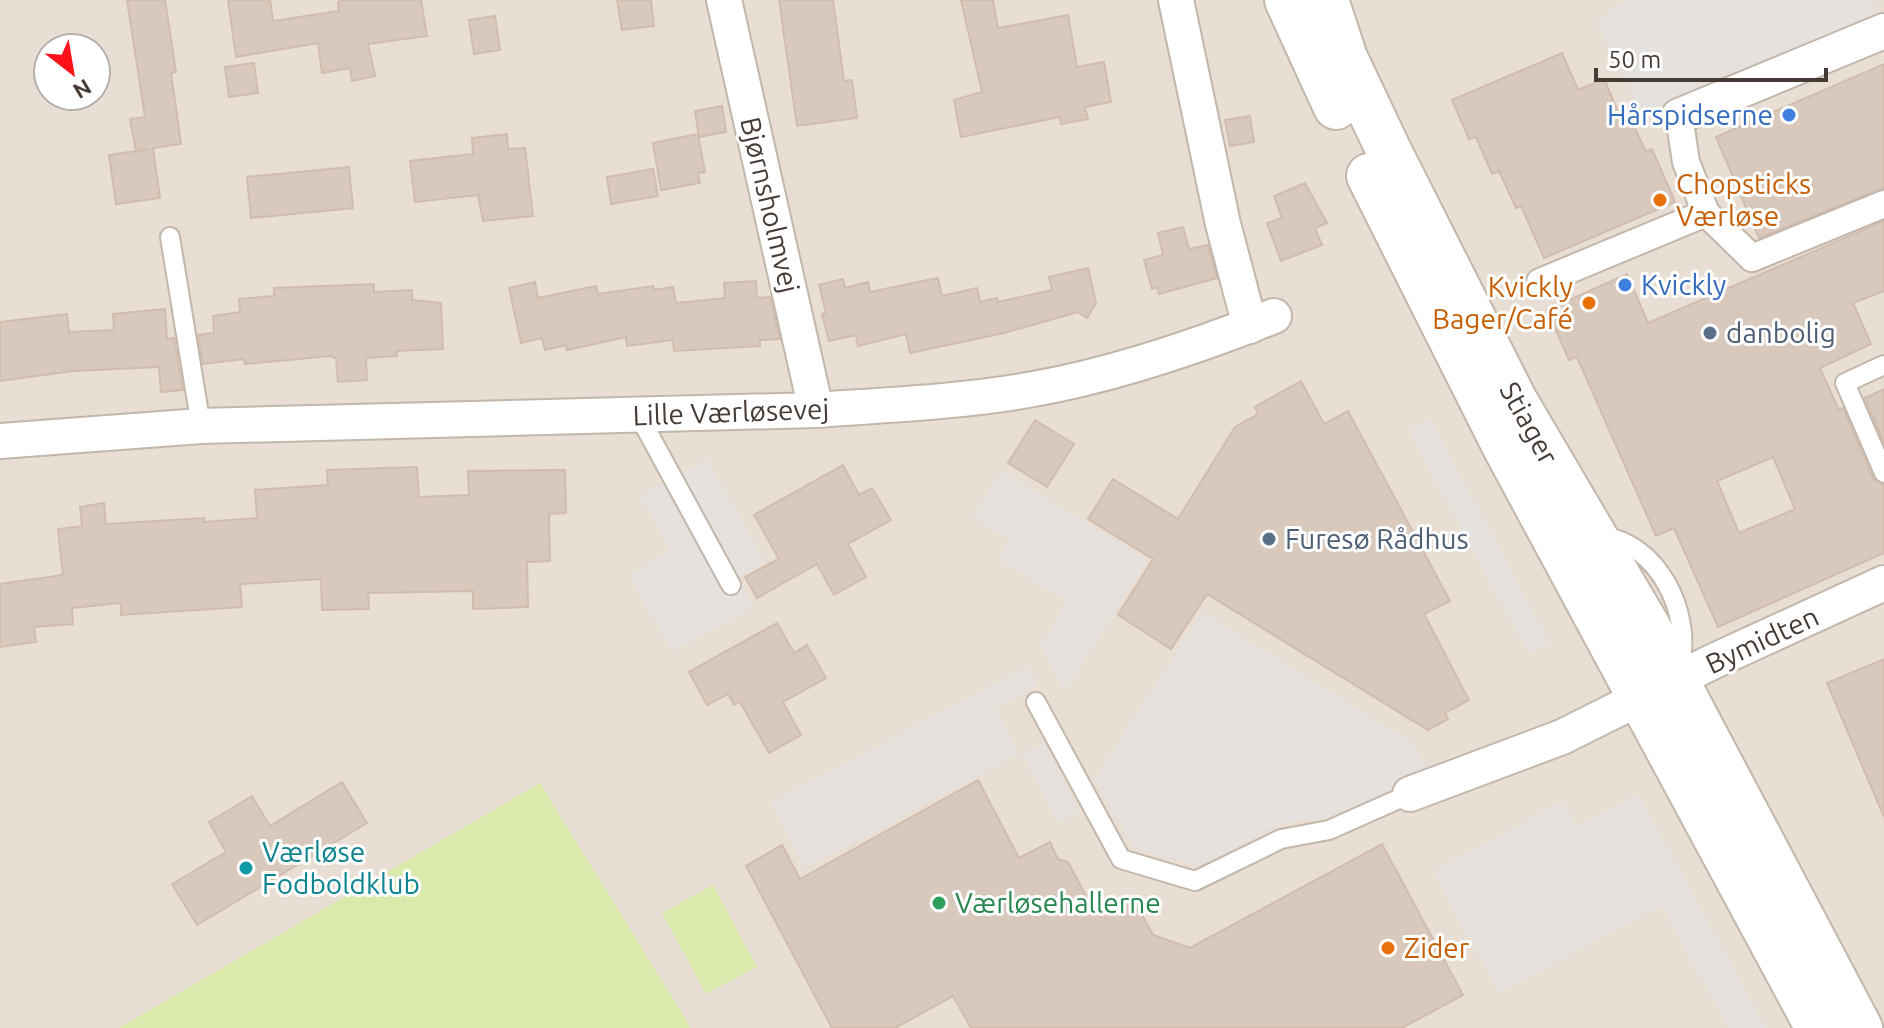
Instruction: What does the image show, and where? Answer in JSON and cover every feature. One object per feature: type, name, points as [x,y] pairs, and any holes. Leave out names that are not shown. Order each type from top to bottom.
[{"type":"street","name":"Bjørnsholmvej","points":[[724,0],[816,410]]},
{"type":"street","name":"Lille Værløsevej","points":[[0,441],[201,426],[816,410],[1029,390],[1118,368],[1262,321],[1223,224],[1176,0]]},
{"type":"street","name":"Stiager","points":[[1287,0],[1404,250],[1551,533],[1760,833],[1860,1028]]},
{"type":"street","name":"Stiager","points":[[1326,0],[1345,58],[1382,136],[1532,402],[1594,535],[1658,688],[1818,1028]]},
{"type":"street","points":[[1884,31],[1679,116],[1686,162],[1706,213],[1752,258],[1884,204]]},
{"type":"street","points":[[1540,282],[1706,213]]},
{"type":"street","name":"Stiager","points":[[1551,533],[1553,567],[1611,682],[1613,697],[1600,717]]},
{"type":"street","name":"Bymidten","points":[[1658,688],[1884,583]]},
{"type":"street","name":"Stiager","points":[[1722,657],[1706,683],[1710,704],[1764,804],[1760,833]]},
{"type":"street","points":[[1410,794],[1562,737],[1658,688]]},
{"type":"lane","points":[[170,237],[201,426]]},
{"type":"lane","points":[[1404,250],[1438,283],[1491,389],[1502,398],[1532,402]]},
{"type":"lane","points":[[1884,365],[1845,383],[1884,473]]},
{"type":"lane","points":[[639,416],[731,585]]},
{"type":"lane","points":[[1036,702],[1121,859],[1195,881],[1281,839],[1329,830],[1410,794]]},
{"type":"shaded area","points":[[0,0],[1884,0],[1884,1028],[0,1028]]},
{"type":"shaded area","points":[[1625,0],[1872,0],[1878,15],[1642,115],[1596,22]]},
{"type":"shaded area","points":[[1430,419],[1550,643],[1529,654],[1409,431]]},
{"type":"shaded area","points":[[707,459],[765,562],[738,577],[754,606],[672,652],[629,575],[671,551],[640,496]]},
{"type":"shaded area","points":[[1001,471],[1147,560],[1065,691],[1041,645],[1067,601],[998,559],[1010,540],[973,517]]},
{"type":"shaded area","points":[[1202,612],[1414,744],[1430,773],[1325,819],[1282,822],[1228,853],[1197,865],[1134,848],[1095,779]]},
{"type":"shaded area","points":[[1028,666],[1038,685],[995,708],[1018,754],[806,868],[771,803]]},
{"type":"shaded area","points":[[1044,743],[1080,812],[1058,823],[1022,754]]},
{"type":"shaded area","points":[[1638,794],[1766,1028],[1729,1028],[1661,905],[1499,993],[1433,872],[1563,801],[1577,827]]},
{"type":"green space","points":[[540,783],[691,1028],[119,1028]]},
{"type":"green space","points":[[713,885],[757,967],[706,994],[662,913]]},
{"type":"building","points":[[127,0],[165,0],[176,72],[171,73],[181,144],[153,148],[160,198],[116,204],[109,155],[136,151],[130,119],[145,117]]},
{"type":"building","points":[[228,0],[270,0],[273,21],[339,11],[338,2],[345,0],[421,0],[427,36],[368,44],[375,76],[352,81],[350,68],[322,73],[318,43],[236,57]]},
{"type":"building","points":[[617,0],[651,0],[654,26],[622,30]]},
{"type":"building","points":[[779,0],[833,0],[844,81],[852,80],[857,118],[797,126]]},
{"type":"building","points":[[961,0],[993,0],[998,28],[1068,15],[1077,67],[1104,62],[1111,102],[1085,107],[1088,119],[1061,124],[1060,117],[961,137],[954,100],[982,92]]},
{"type":"building","points":[[495,16],[500,50],[474,54],[469,20]]},
{"type":"building","points":[[1562,53],[1578,90],[1604,79],[1620,116],[1628,113],[1646,152],[1652,149],[1675,202],[1544,258],[1521,206],[1516,208],[1499,171],[1492,174],[1476,137],[1469,139],[1452,100]]},
{"type":"building","points":[[254,63],[258,93],[229,97],[225,67]]},
{"type":"building","points":[[1884,64],[1884,188],[1759,238],[1716,137]]},
{"type":"building","points":[[722,106],[726,132],[699,137],[695,111]]},
{"type":"building","points":[[1250,116],[1254,142],[1230,146],[1225,120]]},
{"type":"building","points":[[507,134],[508,149],[525,148],[533,216],[483,221],[478,195],[415,202],[410,161],[473,154],[472,138]]},
{"type":"building","points":[[698,134],[705,172],[698,173],[700,183],[661,190],[653,143]]},
{"type":"building","points":[[349,167],[353,208],[251,218],[247,177]]},
{"type":"building","points":[[653,169],[658,196],[611,204],[607,177]]},
{"type":"building","points":[[1305,183],[1327,223],[1315,228],[1322,245],[1281,261],[1267,223],[1282,218],[1274,196]]},
{"type":"building","points":[[1884,221],[1884,291],[1853,303],[1871,344],[1820,368],[1839,410],[1843,408],[1873,478],[1884,485],[1884,553],[1718,627],[1674,528],[1656,536],[1577,357],[1569,360],[1547,310],[1627,274],[1648,323]],"holes":[[[1773,457],[1795,509],[1739,533],[1717,481]]]},
{"type":"building","points":[[1183,227],[1189,249],[1208,245],[1217,278],[1159,294],[1157,287],[1152,289],[1144,260],[1163,255],[1158,233]]},
{"type":"building","points":[[1088,268],[1096,303],[1087,318],[1078,312],[1004,333],[910,353],[906,334],[858,346],[856,335],[829,341],[822,314],[826,313],[819,285],[843,279],[845,288],[868,282],[870,292],[938,278],[942,296],[977,288],[980,302],[997,298],[998,302],[1052,290],[1049,277]]},
{"type":"building","points":[[756,281],[757,298],[770,297],[780,339],[760,340],[760,346],[674,351],[673,340],[627,346],[626,337],[567,350],[566,345],[545,350],[542,338],[521,343],[509,288],[535,282],[538,298],[596,286],[598,294],[653,286],[654,290],[673,287],[676,303],[725,298],[724,283]]},
{"type":"building","points":[[374,284],[374,292],[412,290],[412,300],[441,303],[443,349],[396,351],[397,356],[366,358],[367,380],[338,382],[336,358],[330,356],[245,364],[244,359],[203,364],[198,335],[214,333],[213,316],[240,312],[239,299],[274,296],[274,288]]},
{"type":"building","points":[[165,309],[167,339],[174,338],[183,390],[161,392],[159,367],[73,371],[0,381],[0,322],[67,314],[69,332],[114,330],[113,314]]},
{"type":"building","name":"Furesø Rådhus","points":[[1301,381],[1324,424],[1348,411],[1450,601],[1424,614],[1469,700],[1445,713],[1448,719],[1428,730],[1207,594],[1171,649],[1118,615],[1153,559],[1088,519],[1113,479],[1178,519],[1235,427],[1258,414],[1255,407]]},
{"type":"building","points":[[1884,389],[1884,443],[1865,398]]},
{"type":"building","points":[[1035,420],[1074,444],[1047,487],[1008,463]]},
{"type":"building","points":[[843,465],[859,495],[872,488],[891,520],[848,544],[866,577],[834,595],[817,564],[757,598],[745,577],[779,559],[754,515]]},
{"type":"building","points":[[417,467],[419,497],[469,495],[468,471],[565,470],[566,513],[549,514],[550,561],[527,562],[528,607],[473,609],[473,591],[368,593],[369,609],[322,610],[321,579],[240,584],[242,607],[121,615],[121,603],[72,608],[73,624],[34,627],[36,642],[0,647],[0,584],[63,575],[58,529],[82,526],[80,507],[104,503],[106,524],[257,518],[255,490],[328,485],[327,470]]},
{"type":"building","points":[[777,623],[794,653],[807,645],[826,678],[783,702],[801,735],[769,753],[740,702],[734,705],[728,694],[707,705],[689,672]]},
{"type":"building","points":[[1884,659],[1884,817],[1827,683]]},
{"type":"building","name":"Værløsehallerne","points":[[978,780],[1019,858],[1050,842],[1058,859],[1068,862],[1086,896],[1139,909],[1153,935],[1190,948],[1382,844],[1463,995],[1402,1028],[971,1028],[953,996],[895,1028],[832,1028],[746,866],[782,845],[800,879]]},
{"type":"building","name":"Værløse Fodboldklub","points":[[342,782],[367,823],[197,925],[172,884],[226,852],[209,822],[252,796],[270,826]]},
{"type":"place","name":"Hårspidserne","points":[[1789,115]]},
{"type":"place","name":"Chopsticks Værløse","points":[[1660,200]]},
{"type":"place","name":"Kvickly","points":[[1625,285]]},
{"type":"place","name":"Kvickly Bager/Café","points":[[1589,303]]},
{"type":"place","name":"danbolig","points":[[1710,333]]},
{"type":"place","name":"Furesø Rådhus","points":[[1269,539]]},
{"type":"place","name":"Værløse Fodboldklub","points":[[246,868]]},
{"type":"place","name":"Værløsehallerne","points":[[939,903]]},
{"type":"place","name":"Zider","points":[[1388,948]]}]
